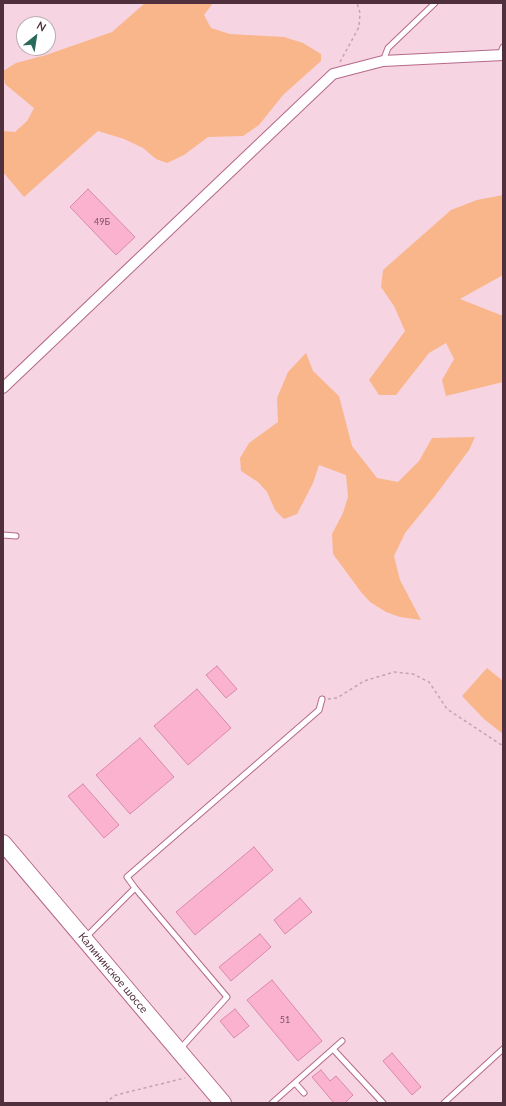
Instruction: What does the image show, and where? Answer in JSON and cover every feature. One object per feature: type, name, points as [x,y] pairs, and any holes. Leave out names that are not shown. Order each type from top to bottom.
[{"type":"main road","name":"Калининское шоссе","points":[[3,843],[223,1103]]},
{"type":"street","points":[[3,388],[333,74],[383,61],[502,52]]},
{"type":"lane","points":[[383,61],[388,48],[435,3]]},
{"type":"lane","points":[[3,535],[16,536]]},
{"type":"lane","points":[[178,1051],[227,997],[127,877],[319,710],[322,699]]},
{"type":"lane","points":[[84,939],[135,888]]},
{"type":"lane","points":[[272,1103],[342,1041]]},
{"type":"lane","points":[[333,1049],[382,1103]]},
{"type":"lane","points":[[444,1103],[503,1049]]},
{"type":"lane","points":[[295,1082],[304,1093]]},
{"type":"path","points":[[333,74],[359,27],[360,13],[357,3]]},
{"type":"path","points":[[322,699],[337,698],[364,680],[394,672],[413,674],[429,682],[447,709],[503,746]]},
{"type":"path","points":[[105,1103],[116,1095],[199,1075]]},
{"type":"shaded area","points":[[145,3],[213,3],[204,15],[211,28],[230,34],[284,37],[303,43],[321,54],[321,61],[283,95],[259,125],[243,136],[208,137],[184,155],[167,163],[156,159],[143,148],[124,139],[98,131],[24,197],[3,172],[3,131],[15,132],[27,121],[34,108],[5,84],[3,71],[16,63],[42,56],[56,56],[56,52],[112,32]]},
{"type":"shaded area","points":[[503,195],[503,275],[460,299],[503,316],[503,382],[446,396],[442,380],[454,359],[446,343],[429,353],[396,395],[379,395],[369,380],[405,331],[394,306],[381,287],[383,270],[451,210],[477,200]]},
{"type":"shaded area","points":[[306,353],[313,371],[339,396],[352,446],[377,478],[398,482],[419,461],[432,438],[475,437],[469,450],[405,533],[394,556],[400,580],[421,620],[400,617],[386,612],[370,602],[333,554],[332,534],[343,513],[348,497],[346,475],[319,465],[313,483],[297,514],[284,519],[275,510],[267,492],[258,482],[241,471],[240,458],[249,443],[278,422],[277,398],[288,372]]},
{"type":"shaded area","points":[[487,668],[503,681],[503,734],[484,719],[462,696]]},
{"type":"building","points":[[88,189],[135,237],[116,255],[70,207]]},
{"type":"building","points":[[217,666],[237,689],[226,698],[206,675]]},
{"type":"building","points":[[197,689],[231,728],[188,765],[154,726]]},
{"type":"building","points":[[140,738],[174,777],[130,814],[96,775]]},
{"type":"building","points":[[83,784],[119,825],[104,838],[68,796]]},
{"type":"building","points":[[254,847],[273,870],[195,935],[176,912]]},
{"type":"building","points":[[300,898],[312,912],[285,934],[274,920]]},
{"type":"building","points":[[260,934],[271,947],[231,981],[219,967]]},
{"type":"building","points":[[272,980],[322,1041],[298,1061],[247,1000]]},
{"type":"building","points":[[235,1009],[249,1026],[234,1038],[220,1021]]},
{"type":"building","points":[[392,1053],[421,1087],[412,1095],[383,1061]]},
{"type":"building","points":[[321,1070],[330,1081],[336,1076],[353,1095],[345,1103],[334,1103],[312,1077]]}]
